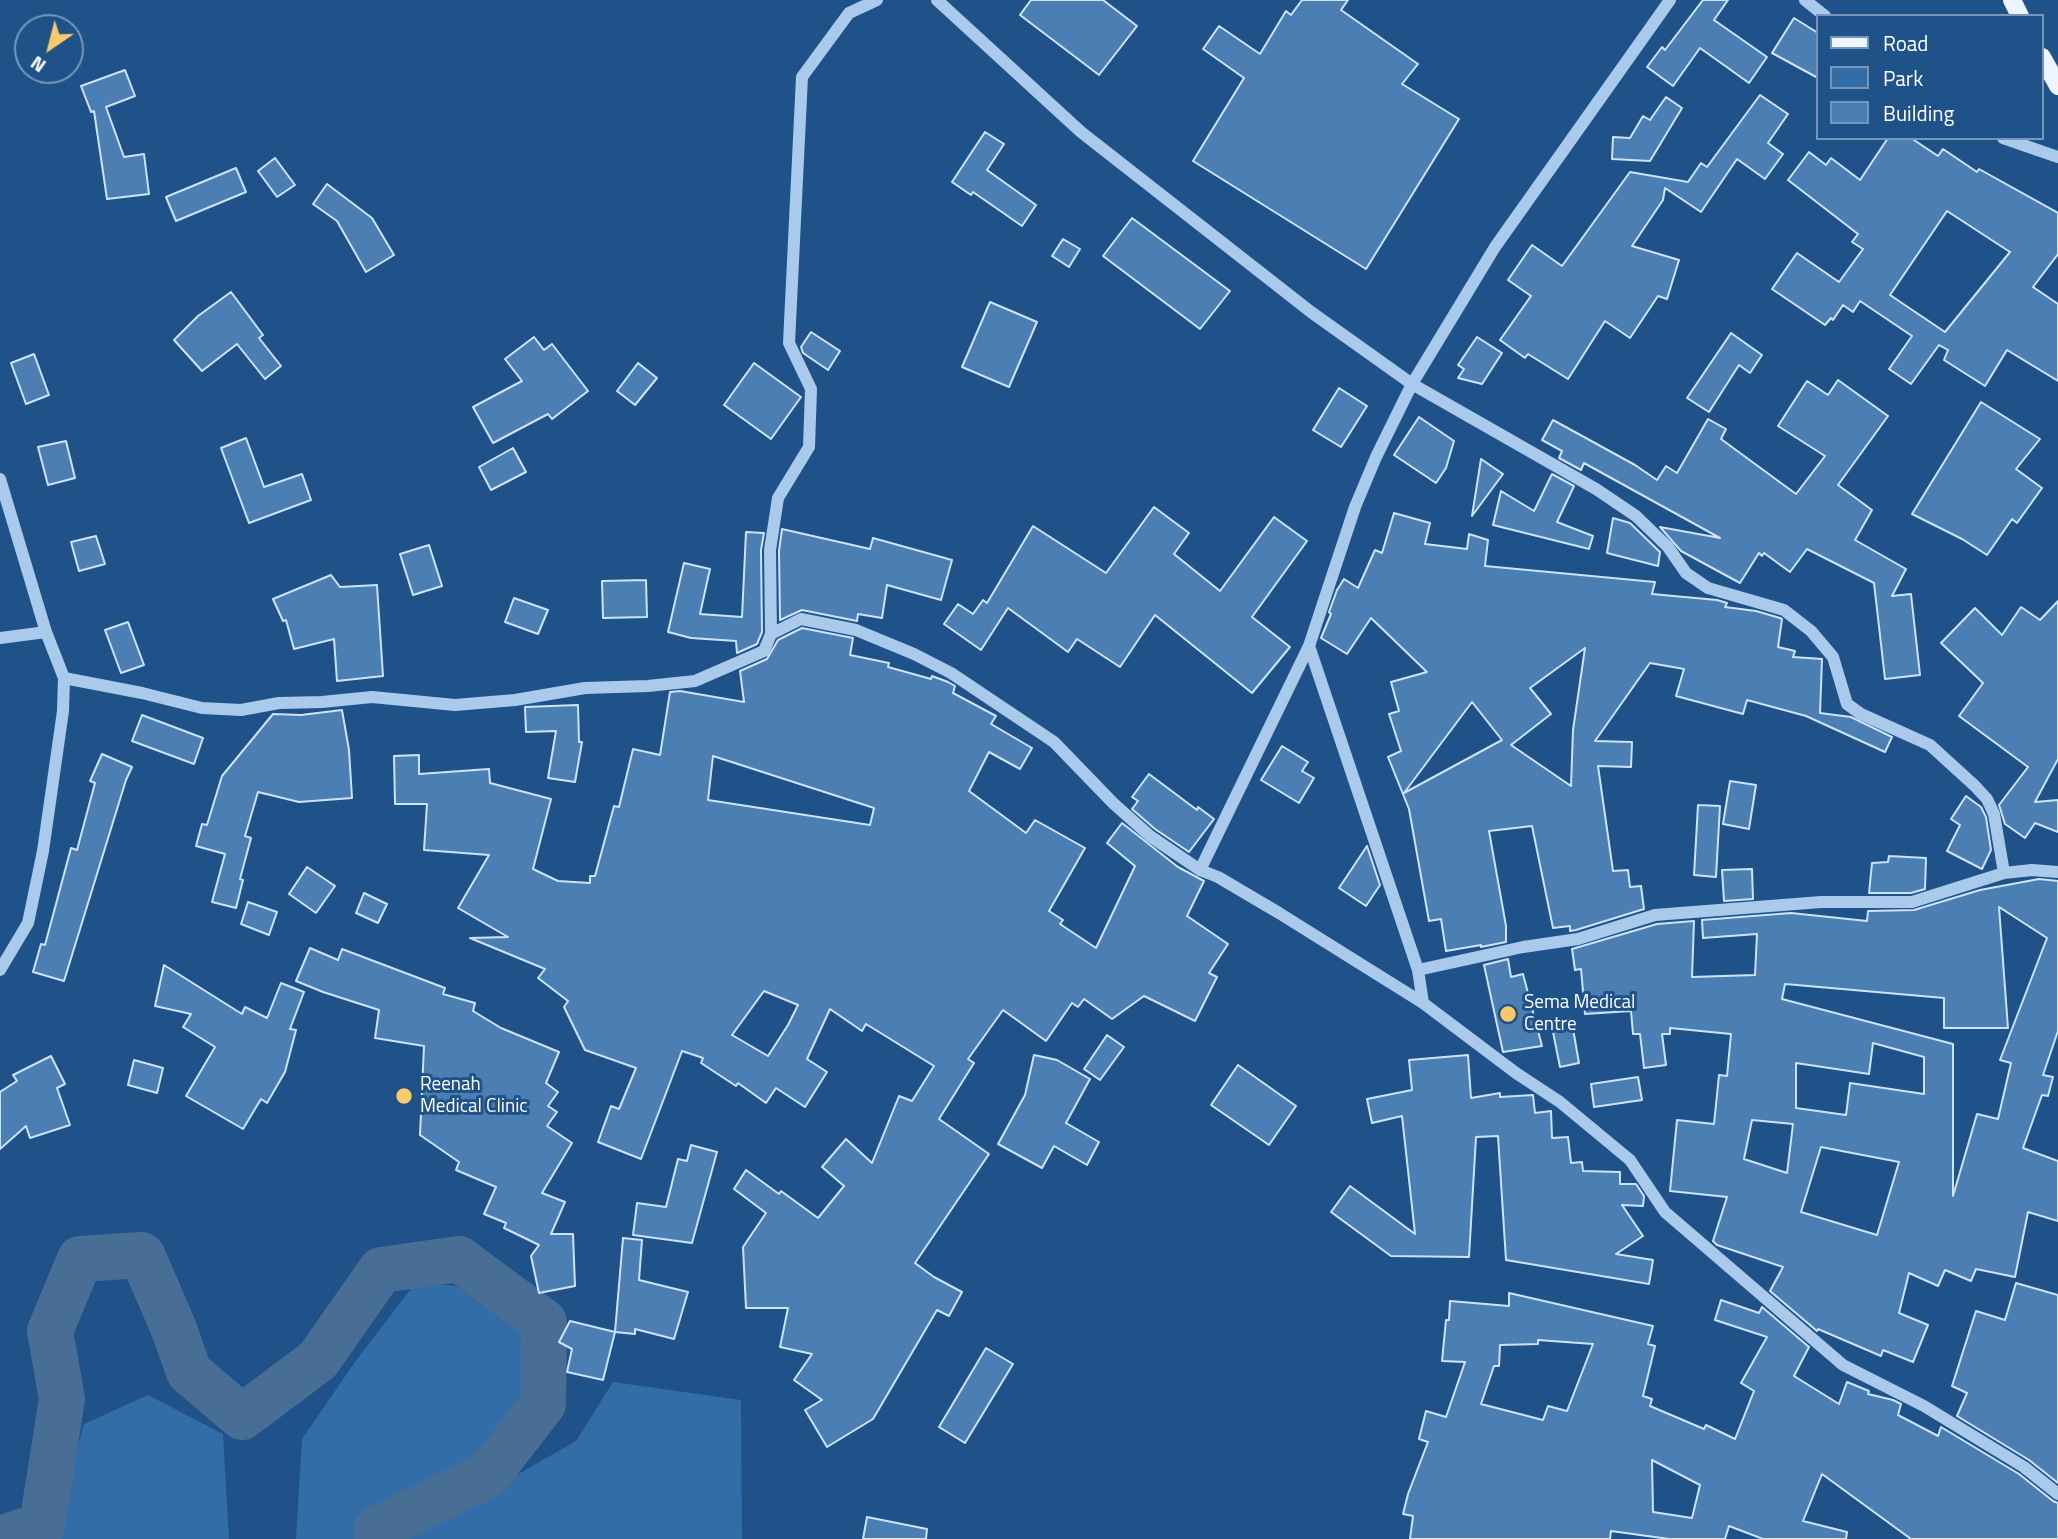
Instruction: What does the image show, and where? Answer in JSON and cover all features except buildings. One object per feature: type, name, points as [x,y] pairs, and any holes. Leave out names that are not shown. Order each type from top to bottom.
[{"type":"main road","points":[[2044,61],[2058,86]]},
{"type":"street","points":[[64,678],[202,708],[241,710],[279,703],[372,697],[455,705],[515,700],[585,688],[695,681],[764,651],[771,634],[771,550],[778,498],[809,447],[811,389],[789,344],[802,77],[849,13],[877,0]]},
{"type":"street","points":[[937,0],[1081,132],[1311,312],[1412,384],[1596,489],[1636,516],[1668,547],[1686,573],[1708,588],[1784,610],[1811,631],[1833,657],[1847,704],[1861,714],[1930,746],[1986,799],[1994,814],[2004,873]]},
{"type":"street","points":[[1200,870],[1309,646],[1355,507],[1412,384],[1495,247],[1670,0]]},
{"type":"street","points":[[1805,0],[1822,14]]},
{"type":"street","points":[[2009,140],[2058,157]]},
{"type":"street","points":[[0,479],[46,632],[64,678],[63,710],[45,839],[28,923],[0,970]]},
{"type":"street","points":[[771,634],[801,618],[856,630],[951,673],[1054,742],[1113,803],[1150,836],[1200,870],[1219,877],[1423,1003],[1516,1073],[1560,1102],[1630,1160],[1665,1212],[1843,1366],[1924,1406],[2024,1467],[2058,1493]]},
{"type":"street","points":[[0,638],[46,632]]},
{"type":"street","points":[[1309,646],[1418,970],[1423,1003]]},
{"type":"street","points":[[1418,970],[1523,947],[1578,939],[1654,915],[1821,902],[1913,902],[2004,873],[2032,870],[2058,872]]},
{"type":"green space","points":[[417,1281],[476,1289],[519,1322],[529,1356],[515,1416],[489,1461],[396,1507],[417,1532],[576,1441],[613,1382],[741,1400],[742,1539],[296,1539],[302,1439],[357,1359]]},
{"type":"green space","points":[[148,1395],[223,1434],[229,1539],[52,1539],[84,1424]]},
{"type":"waterway","points":[[0,1539],[42,1525],[62,1399],[50,1331],[80,1259],[142,1255],[174,1329],[189,1372],[242,1417],[318,1360],[381,1270],[459,1259],[544,1322],[543,1404],[488,1475],[377,1529],[377,1539]]},
{"type":"place","name":"Sema Medical Centre","points":[[1508,1014]]},
{"type":"place","name":"Reenah Medical Clinic","points":[[404,1096]]}]
